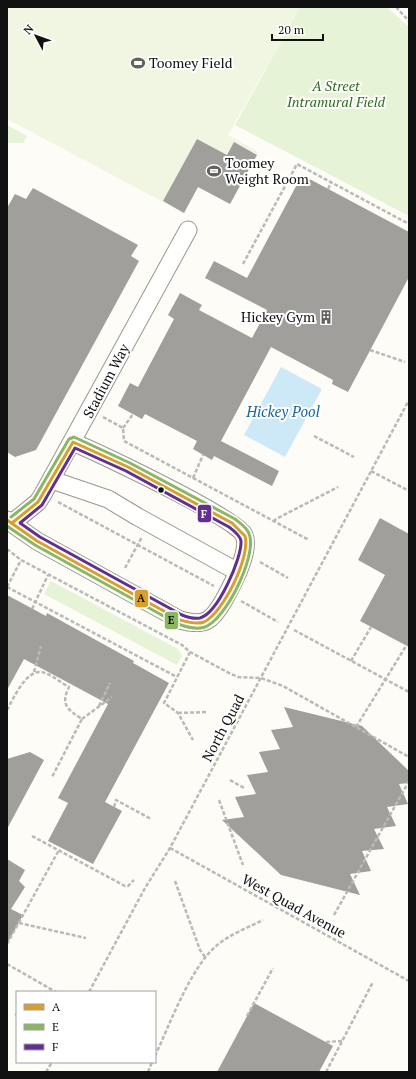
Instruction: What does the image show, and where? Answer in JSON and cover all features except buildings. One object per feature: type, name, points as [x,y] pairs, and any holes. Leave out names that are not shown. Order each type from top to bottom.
[{"type":"lane","name":"Stadium Way","points":[[10,521],[38,502],[52,480],[188,230]]},
{"type":"lane","points":[[10,521],[40,543],[180,620],[192,623],[204,623],[213,618],[228,593],[238,572],[246,542],[244,534],[239,528],[128,467],[73,442]]},
{"type":"lane","points":[[52,480],[108,499],[238,572]]},
{"type":"path","points":[[396,7],[409,21]]},
{"type":"path","points":[[243,264],[297,164],[409,224]]},
{"type":"path","points":[[328,189],[332,183]]},
{"type":"path","points":[[370,350],[405,362]]},
{"type":"path","name":"North Quad","points":[[90,991],[145,888],[170,848],[409,400]]},
{"type":"path","points":[[132,414],[123,428],[124,441],[309,540]]},
{"type":"path","points":[[99,415],[123,428]]},
{"type":"path","points":[[314,436],[354,457]]},
{"type":"path","points":[[193,478],[203,455]]},
{"type":"path","points":[[371,471],[409,491]]},
{"type":"path","points":[[274,522],[276,519],[338,487]]},
{"type":"path","points":[[57,501],[218,588]]},
{"type":"path","points":[[125,568],[142,536]]},
{"type":"path","points":[[7,549],[21,560],[48,575],[168,638],[190,652],[238,677],[261,678],[283,686],[409,757]]},
{"type":"path","points":[[21,560],[7,587],[177,677]]},
{"type":"path","points":[[260,562],[288,578]]},
{"type":"path","points":[[32,609],[48,575]]},
{"type":"path","points":[[239,600],[278,622]]},
{"type":"path","points":[[352,661],[372,627]]},
{"type":"path","points":[[294,630],[409,692]]},
{"type":"path","points":[[34,673],[41,646]]},
{"type":"path","points":[[356,727],[406,646]]},
{"type":"path","points":[[164,703],[190,652]]},
{"type":"path","points":[[7,710],[18,689],[26,679],[34,673],[42,672],[69,687],[65,703],[68,710],[82,719]]},
{"type":"path","points":[[99,707],[110,683]]},
{"type":"path","points":[[52,777],[82,719],[112,697]]},
{"type":"path","points":[[159,701],[178,713],[193,740]]},
{"type":"path","points":[[178,713],[208,712]]},
{"type":"path","points":[[230,780],[244,788]]},
{"type":"path","points":[[334,915],[409,782]]},
{"type":"path","points":[[114,807],[116,800],[151,819]]},
{"type":"path","points":[[219,800],[244,865]]},
{"type":"path","points":[[32,836],[125,886],[128,886],[134,880]]},
{"type":"path","name":"West Quad Avenue","points":[[170,848],[409,981]]},
{"type":"path","points":[[7,944],[59,850]]},
{"type":"path","points":[[175,881],[200,950],[205,957]]},
{"type":"path","points":[[156,1054],[182,997],[205,957],[216,946],[263,920]]},
{"type":"path","points":[[19,922],[86,938]]},
{"type":"path","points":[[7,935],[10,940]]},
{"type":"path","points":[[7,964],[54,991]]},
{"type":"path","points":[[247,1016],[273,968]]},
{"type":"path","points":[[326,1072],[373,982]]},
{"type":"path","points":[[326,1042],[342,1041]]},
{"type":"path","points":[[46,1072],[51,1063]]},
{"type":"green space","name":"Toomey Field","points":[[7,7],[300,7],[228,135],[258,152],[230,204],[198,187],[184,213],[7,119]]},
{"type":"green space","name":"A Street Intramural Field","points":[[300,7],[387,7],[409,27],[409,216],[235,125]]},
{"type":"green space","points":[[7,125],[27,136],[23,143],[7,143]]},
{"type":"green space","points":[[51,581],[178,649],[182,656],[177,665],[44,594]]},
{"type":"water","name":"Hickey Pool","points":[[281,367],[322,389],[285,457],[244,435]]},
{"type":"transit line","name":"E","points":[[7,526],[35,545],[178,624],[195,628],[205,627],[213,622],[222,613],[230,601],[243,573],[250,547],[250,537],[248,532],[235,519],[130,463],[74,437],[69,439],[34,499],[11,517]]},
{"type":"transit line","name":"A","points":[[7,520],[37,541],[180,620],[195,623],[204,622],[211,617],[227,596],[240,570],[246,545],[245,536],[232,523],[128,467],[73,442],[38,502],[12,523]]},
{"type":"transit line","name":"F","points":[[75,448],[126,471],[229,527],[238,535],[241,541],[238,560],[228,584],[207,614],[200,618],[191,618],[182,615],[40,537],[20,523],[42,505],[75,448]]},
{"type":"place","name":"Toomey Field","points":[[138,63]]},
{"type":"place","name":"Toomey Weight Room","points":[[214,171]]},
{"type":"place","name":"Hickey Gym","points":[[326,317]]}]
